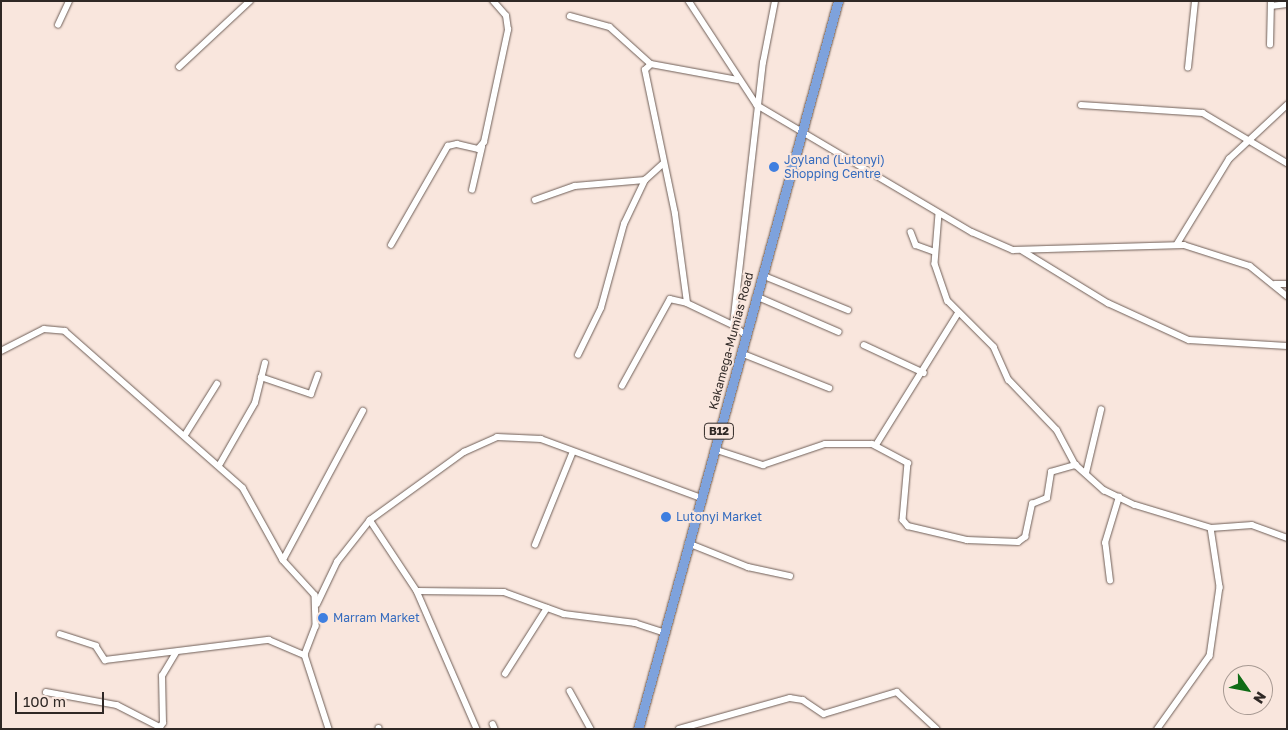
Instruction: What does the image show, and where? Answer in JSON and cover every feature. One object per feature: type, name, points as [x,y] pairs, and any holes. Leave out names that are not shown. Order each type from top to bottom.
[{"type":"highway","name":"B12","points":[[800,134],[838,1]]},
{"type":"highway","name":"Kakamega-Mumias Road","points":[[638,729],[800,134]]},
{"type":"street","points":[[58,25],[69,1]]},
{"type":"street","points":[[180,67],[250,1]]},
{"type":"street","points":[[472,190],[508,30],[506,16],[493,1]]},
{"type":"street","points":[[689,1],[738,80],[757,106],[800,134],[939,214],[1007,248],[1023,251],[1177,244],[1234,260],[1275,284],[1287,296]]},
{"type":"street","points":[[733,325],[757,106],[775,1]]},
{"type":"street","points":[[1188,68],[1195,1]]},
{"type":"street","points":[[1270,45],[1271,4],[1287,4]]},
{"type":"street","points":[[570,16],[610,28],[651,64],[738,80]]},
{"type":"street","points":[[651,64],[645,73],[675,214],[687,303]]},
{"type":"street","points":[[1081,105],[1194,112],[1249,138],[1287,163]]},
{"type":"street","points":[[1177,244],[1208,188],[1249,138],[1287,105]]},
{"type":"street","points":[[391,246],[448,146],[482,147]]},
{"type":"street","points":[[578,355],[601,308],[624,224],[644,180],[663,164]]},
{"type":"street","points":[[535,200],[575,186],[644,180]]},
{"type":"street","points":[[939,214],[935,252],[939,282],[957,315],[994,346],[1009,380],[1056,430],[1076,465],[1120,497],[1211,528],[1252,524],[1287,538]]},
{"type":"street","points":[[911,232],[916,245],[935,252]]},
{"type":"street","points":[[1023,251],[1108,303],[1189,340],[1287,346]]},
{"type":"street","points":[[762,275],[848,310]]},
{"type":"street","points":[[1275,284],[1287,284]]},
{"type":"street","points":[[756,296],[839,332]]},
{"type":"street","points":[[622,386],[670,299],[687,303],[733,325],[746,336]]},
{"type":"street","points":[[876,446],[924,373],[957,315]]},
{"type":"street","points":[[1,351],[44,329],[65,331],[220,464],[254,502],[283,560],[311,588],[317,604]]},
{"type":"street","points":[[864,345],[924,373]]},
{"type":"street","points":[[741,352],[829,388]]},
{"type":"street","points":[[220,464],[255,403],[265,363]]},
{"type":"street","points":[[261,376],[311,394],[318,375]]},
{"type":"street","points":[[185,435],[217,384]]},
{"type":"street","points":[[1086,473],[1101,410]]},
{"type":"street","points":[[283,560],[363,411]]},
{"type":"street","points":[[328,729],[305,655],[316,626],[317,604],[337,562],[370,520],[464,452],[497,437],[541,439],[572,454],[701,498]]},
{"type":"street","points":[[714,449],[763,465],[824,444],[850,441],[876,446],[908,463],[905,523],[967,540],[1022,541],[1031,506],[1048,495],[1051,472],[1076,465]]},
{"type":"street","points":[[535,545],[572,454]]},
{"type":"street","points":[[1110,581],[1105,543],[1120,497]]},
{"type":"street","points":[[370,520],[417,591],[477,729]]},
{"type":"street","points":[[1158,729],[1210,656],[1220,587],[1211,528]]},
{"type":"street","points":[[688,543],[748,568],[790,576]]},
{"type":"street","points":[[417,591],[504,592],[547,608],[635,623],[663,632]]},
{"type":"street","points":[[505,674],[547,608]]},
{"type":"street","points":[[60,634],[96,646],[105,660],[176,653],[269,640],[305,655]]},
{"type":"street","points":[[46,692],[117,705],[159,728],[162,676],[176,653]]},
{"type":"street","points":[[570,691],[591,729]]},
{"type":"street","points":[[679,729],[790,698],[803,700],[824,714],[897,692],[937,729]]},
{"type":"place","name":"Joyland (Lutonyi) Shopping Centre","points":[[774,167]]},
{"type":"place","name":"Lutonyi Market","points":[[666,517]]},
{"type":"place","name":"Marram Market","points":[[323,618]]}]
